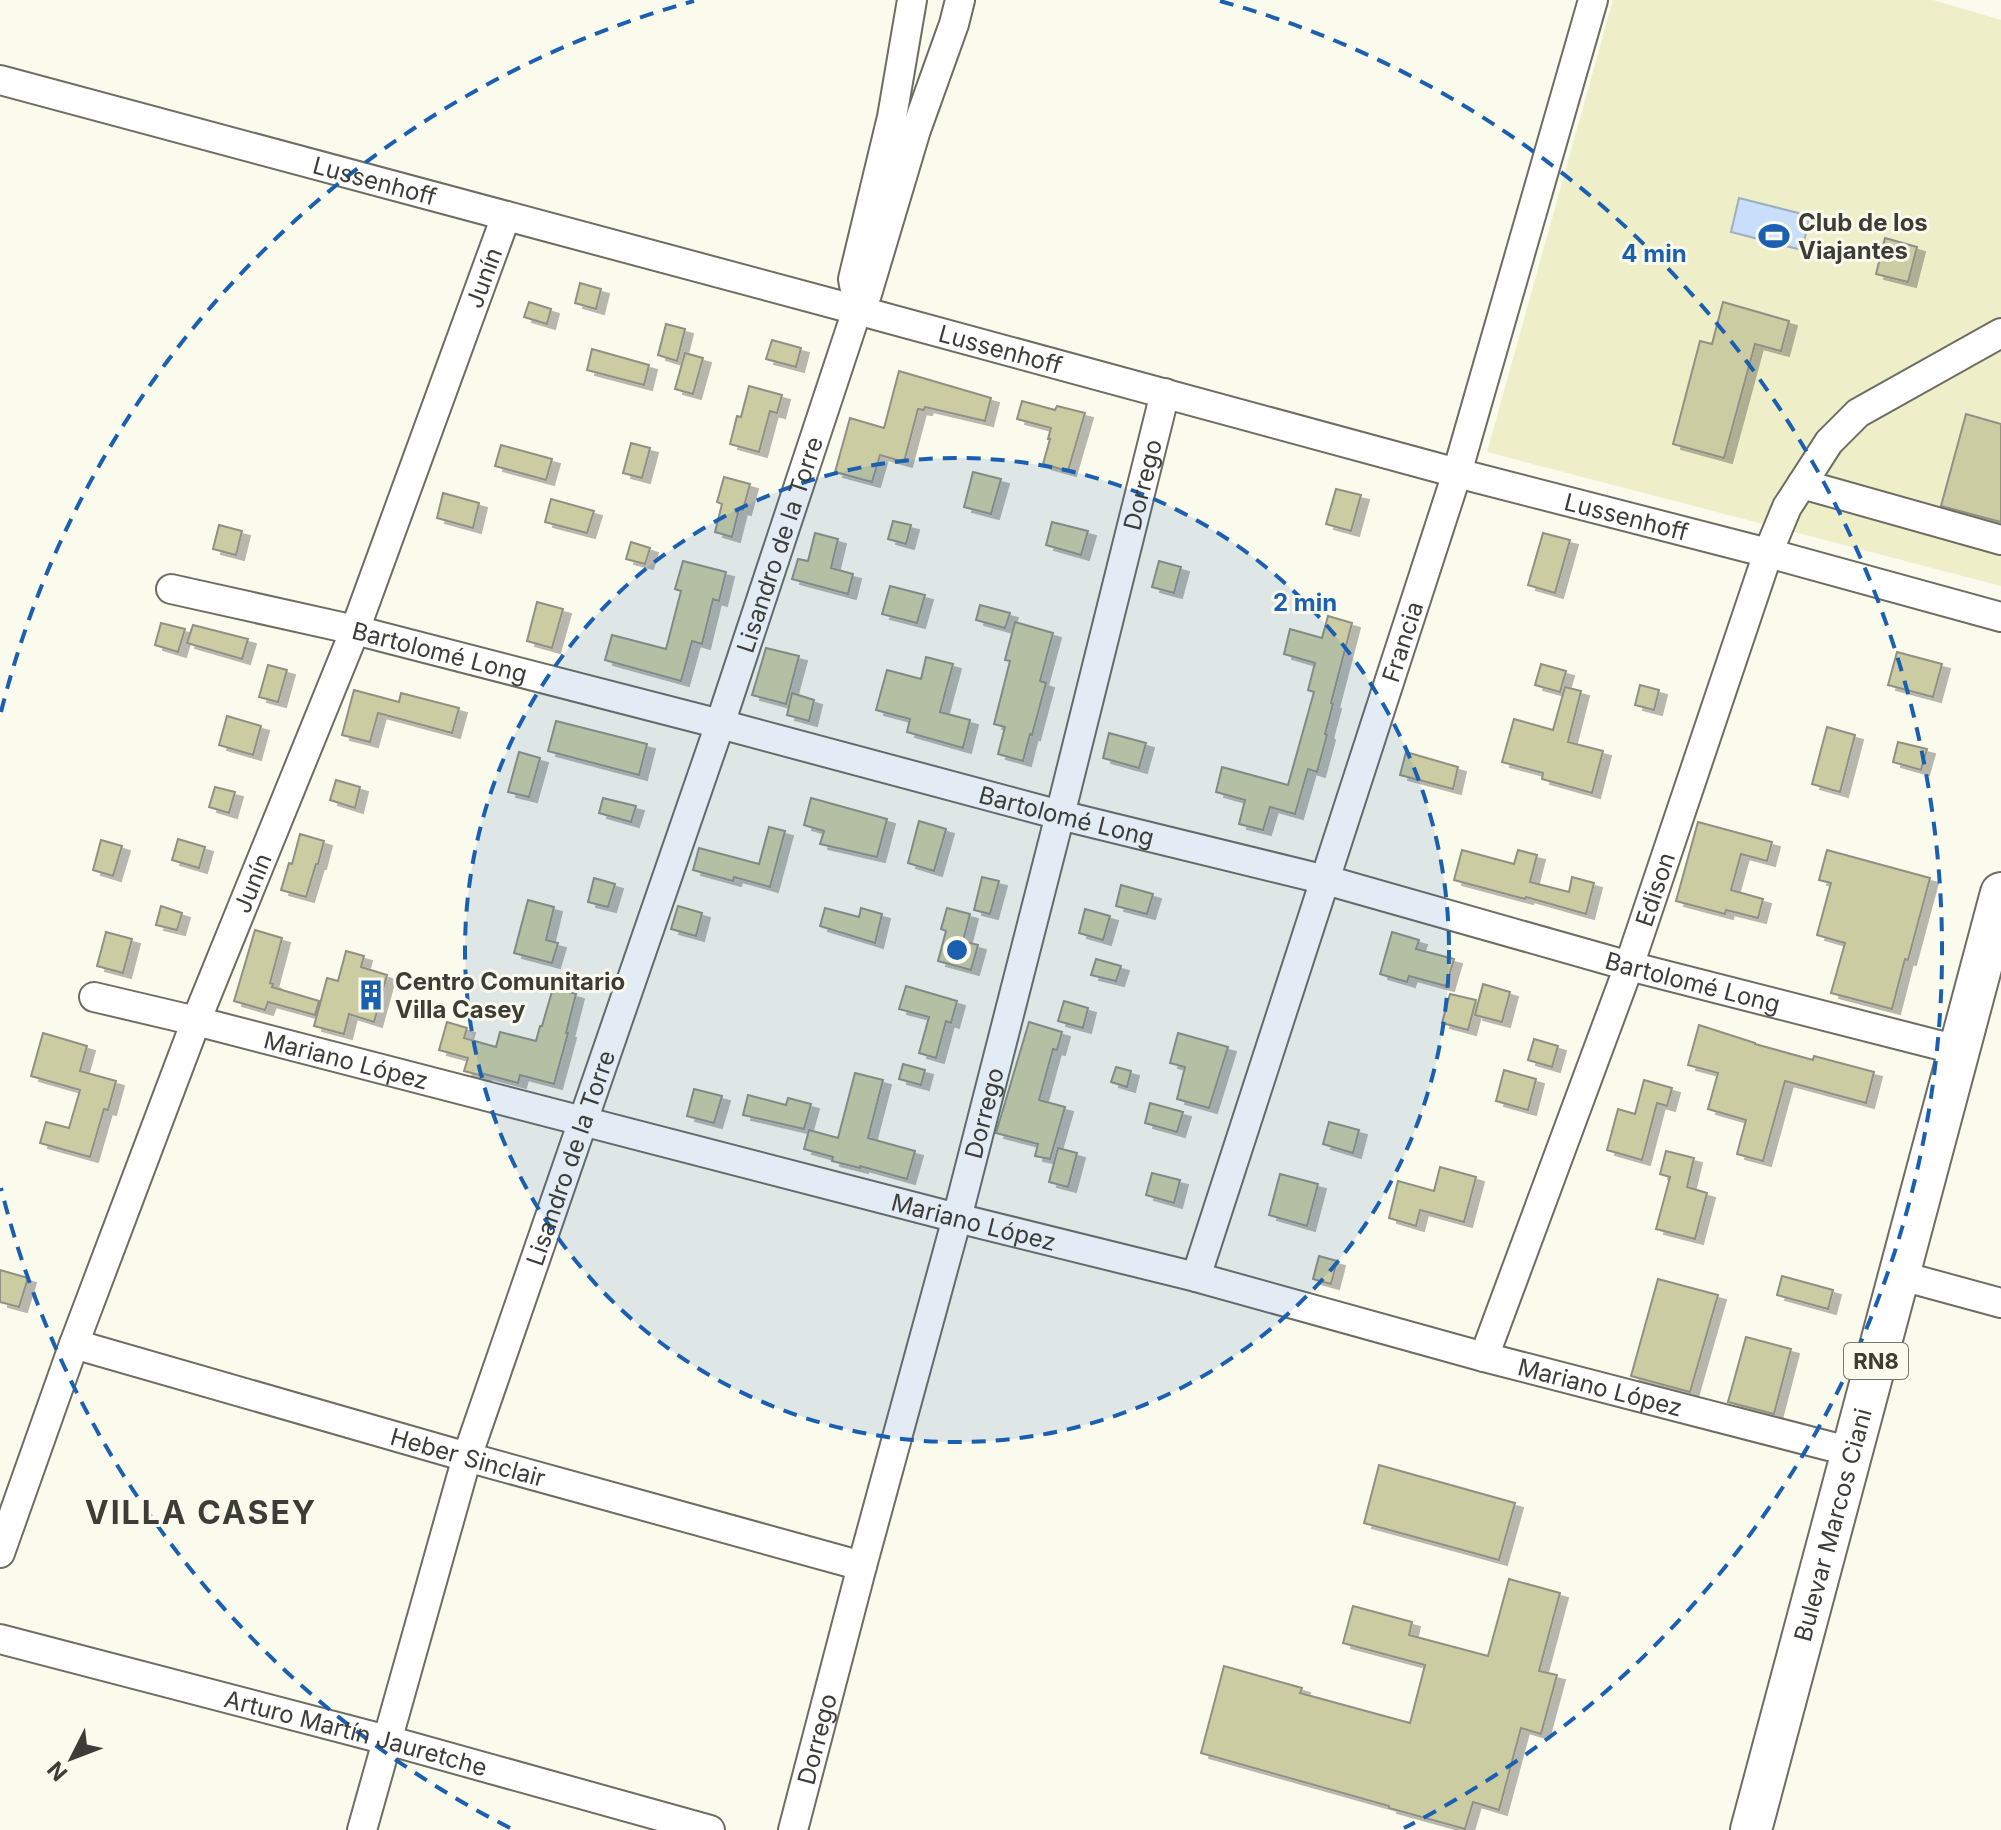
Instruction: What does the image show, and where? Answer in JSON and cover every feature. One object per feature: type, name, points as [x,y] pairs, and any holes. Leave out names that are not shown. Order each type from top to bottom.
[{"type":"highway","name":"Bulevar Marcos Ciani","points":[[1751,1830],[2001,893]]},
{"type":"street","name":"Francia","points":[[1196,1277],[1457,473],[1593,0]]},
{"type":"street","points":[[910,6],[923,28],[932,31],[957,12]]},
{"type":"street","name":"Lisandro de la Torre","points":[[857,310],[853,279],[892,117],[910,6]]},
{"type":"street","name":"Lisandro de la Torre","points":[[362,1830],[467,1457],[720,724],[857,310],[867,294],[916,130],[957,12]]},
{"type":"street","name":"Lussenhoff","points":[[0,80],[2001,617]]},
{"type":"street","name":"Junín","points":[[0,1553],[74,1344],[196,1021],[355,630],[506,216]]},
{"type":"street","name":"Edison","points":[[1484,1357],[1629,966],[1768,553],[1787,507],[1829,442],[1858,413],[2001,333]]},
{"type":"street","name":"Dorrego","points":[[793,1830],[957,1218],[1165,393]]},
{"type":"street","points":[[1802,484],[2001,540]]},
{"type":"street","name":"Bartolomé Long","points":[[171,589],[355,630],[1060,815],[1326,880],[1629,966],[1958,1050]]},
{"type":"street","name":"Mariano López","points":[[94,997],[1196,1277],[1484,1357],[1852,1452]]},
{"type":"street","points":[[1898,1275],[2001,1303]]},
{"type":"street","name":"Heber Sinclair","points":[[74,1344],[862,1566]]},
{"type":"street","name":"Arturo Martín Jauretche","points":[[0,1639],[387,1740],[710,1830]]},
{"type":"green space","name":"Club de los Viajantes","points":[[1613,0],[1933,0],[2001,20],[2001,586],[1487,452]]},
{"type":"water","points":[[1739,198],[1810,216],[1802,250],[1731,232]]},
{"type":"building","points":[[1885,238],[1917,247],[1908,282],[1876,274]]},
{"type":"building","points":[[580,283],[601,289],[596,309],[575,303]]},
{"type":"building","points":[[529,302],[551,309],[547,324],[524,317]]},
{"type":"building","points":[[1723,302],[1789,321],[1781,351],[1755,344],[1724,458],[1673,444],[1700,341],[1712,344]]},
{"type":"building","points":[[666,324],[685,329],[677,361],[658,355]]},
{"type":"building","points":[[772,340],[801,348],[796,367],[766,359]]},
{"type":"building","points":[[592,349],[649,365],[644,385],[587,370]]},
{"type":"building","points":[[685,353],[703,358],[693,394],[675,389]]},
{"type":"building","points":[[899,371],[991,398],[985,421],[925,407],[924,410],[918,409],[904,462],[880,455],[872,482],[835,472],[850,418],[884,428]]},
{"type":"building","points":[[749,386],[782,395],[777,413],[770,411],[759,452],[730,444]]},
{"type":"building","points":[[1022,401],[1055,410],[1057,406],[1085,413],[1068,471],[1043,464],[1051,428],[1017,419]]},
{"type":"building","points":[[1966,414],[2001,424],[2001,522],[1941,506]]},
{"type":"building","points":[[631,443],[650,448],[642,478],[623,473]]},
{"type":"building","points":[[501,445],[552,459],[546,480],[495,466]]},
{"type":"building","points":[[973,472],[1001,479],[991,514],[964,507]]},
{"type":"building","points":[[724,477],[750,484],[732,537],[715,532],[722,504],[717,502]]},
{"type":"building","points":[[1336,489],[1361,495],[1351,531],[1326,524]]},
{"type":"building","points":[[443,493],[479,503],[473,528],[437,518]]},
{"type":"building","points":[[551,499],[594,511],[587,533],[545,522]]},
{"type":"building","points":[[893,521],[911,525],[906,544],[888,539]]},
{"type":"building","points":[[1052,522],[1088,531],[1081,555],[1046,545]]},
{"type":"building","points":[[219,525],[242,531],[236,555],[213,549]]},
{"type":"building","points":[[815,533],[838,539],[831,568],[853,574],[848,594],[792,579],[798,559],[808,561]]},
{"type":"building","points":[[1543,533],[1570,540],[1555,593],[1528,585]]},
{"type":"building","points":[[631,542],[650,548],[645,564],[626,559]]},
{"type":"building","points":[[683,561],[726,572],[719,601],[713,599],[702,644],[692,641],[681,681],[605,660],[612,635],[666,649],[681,591],[675,589]]},
{"type":"building","points":[[1159,561],[1181,567],[1174,593],[1152,587]]},
{"type":"building","points":[[890,586],[925,595],[917,623],[882,614]]},
{"type":"building","points":[[537,602],[563,609],[552,648],[527,641]]},
{"type":"building","points":[[980,605],[1010,613],[1005,628],[976,620]]},
{"type":"building","points":[[1328,616],[1352,623],[1317,772],[1308,769],[1295,814],[1270,807],[1263,830],[1239,824],[1245,800],[1216,792],[1222,767],[1288,785],[1314,692],[1308,690],[1315,663],[1284,654],[1290,629],[1322,638]]},
{"type":"building","points":[[1015,622],[1053,633],[1040,681],[1046,683],[1023,761],[998,754],[1005,727],[994,724],[1010,661],[1005,660]]},
{"type":"building","points":[[161,623],[185,629],[178,652],[155,645]]},
{"type":"building","points":[[193,625],[248,639],[242,659],[187,643]]},
{"type":"building","points":[[766,648],[799,656],[786,704],[752,695]]},
{"type":"building","points":[[1897,652],[1942,664],[1933,697],[1888,685]]},
{"type":"building","points":[[926,657],[953,664],[940,712],[970,720],[963,748],[907,732],[910,719],[876,710],[887,670],[921,679]]},
{"type":"building","points":[[1541,664],[1566,671],[1560,692],[1535,685]]},
{"type":"building","points":[[268,665],[287,670],[278,702],[259,697]]},
{"type":"building","points":[[1640,685],[1659,690],[1654,710],[1635,705]]},
{"type":"building","points":[[1565,687],[1581,691],[1568,742],[1603,751],[1592,793],[1542,779],[1543,773],[1502,762],[1514,719],[1553,730]]},
{"type":"building","points":[[354,690],[399,702],[401,693],[459,708],[452,733],[378,713],[370,742],[342,735]]},
{"type":"building","points":[[792,693],[814,700],[809,721],[787,715]]},
{"type":"building","points":[[227,716],[261,726],[253,755],[219,745]]},
{"type":"building","points":[[556,721],[647,744],[639,775],[548,751]]},
{"type":"building","points":[[1827,727],[1855,735],[1840,792],[1812,784]]},
{"type":"building","points":[[1109,733],[1146,743],[1139,768],[1103,758]]},
{"type":"building","points":[[1898,742],[1927,749],[1921,770],[1893,762]]},
{"type":"building","points":[[519,752],[540,758],[529,797],[508,792]]},
{"type":"building","points":[[1406,752],[1458,767],[1453,789],[1400,775]]},
{"type":"building","points":[[336,780],[360,787],[355,808],[330,800]]},
{"type":"building","points":[[215,787],[235,792],[229,813],[209,807]]},
{"type":"building","points":[[603,798],[636,806],[631,822],[599,813]]},
{"type":"building","points":[[811,798],[887,819],[877,857],[820,844],[824,831],[804,825]]},
{"type":"building","points":[[919,821],[946,829],[934,871],[908,863]]},
{"type":"building","points":[[1698,822],[1772,842],[1767,861],[1741,854],[1731,890],[1763,899],[1758,918],[1726,910],[1725,914],[1676,901]]},
{"type":"building","points":[[769,827],[785,831],[770,887],[693,870],[699,848],[759,864]]},
{"type":"building","points":[[300,834],[324,841],[306,897],[281,890]]},
{"type":"building","points":[[178,839],[205,847],[199,868],[172,860]]},
{"type":"building","points":[[101,840],[122,846],[113,876],[93,870]]},
{"type":"building","points":[[1462,850],[1514,864],[1518,850],[1537,855],[1530,882],[1569,892],[1572,877],[1594,883],[1586,914],[1454,880]]},
{"type":"building","points":[[1827,850],[1930,878],[1892,1009],[1831,993],[1845,943],[1817,935],[1831,883],[1819,880]]},
{"type":"building","points":[[982,877],[999,881],[990,914],[974,910]]},
{"type":"building","points":[[594,878],[615,884],[608,907],[588,902]]},
{"type":"building","points":[[1121,885],[1153,894],[1147,914],[1116,906]]},
{"type":"building","points":[[528,900],[554,907],[546,940],[558,943],[552,963],[514,953]]},
{"type":"building","points":[[161,906],[182,913],[177,930],[156,925]]},
{"type":"building","points":[[678,906],[702,913],[696,936],[671,929]]},
{"type":"building","points":[[825,908],[859,917],[861,908],[882,914],[875,943],[820,926]]},
{"type":"building","points":[[947,908],[970,914],[963,941],[978,945],[971,970],[938,961],[946,931],[941,929]]},
{"type":"building","points":[[1085,909],[1110,916],[1103,940],[1079,933]]},
{"type":"building","points":[[255,930],[282,938],[270,983],[272,987],[319,1001],[315,1015],[268,1002],[265,1010],[234,1001]]},
{"type":"building","points":[[106,932],[132,939],[123,973],[97,966]]},
{"type":"building","points":[[1392,932],[1419,940],[1416,949],[1454,959],[1446,986],[1409,976],[1407,982],[1380,974]]},
{"type":"building","points":[[346,951],[364,956],[361,967],[387,975],[374,1022],[349,1014],[344,1034],[314,1026],[327,978],[338,981]]},
{"type":"building","points":[[1096,959],[1121,966],[1116,981],[1091,975]]},
{"type":"building","points":[[1483,984],[1510,992],[1502,1022],[1475,1015]]},
{"type":"building","points":[[906,986],[957,1001],[951,1023],[946,1021],[936,1058],[919,1053],[929,1017],[899,1009]]},
{"type":"building","points":[[553,988],[576,994],[554,1084],[520,1075],[518,1083],[464,1071],[468,1058],[439,1050],[447,1022],[467,1028],[464,1038],[496,1047],[500,1032],[536,1041]]},
{"type":"building","points":[[1450,994],[1476,1000],[1468,1030],[1442,1023]]},
{"type":"building","points":[[1064,1001],[1088,1008],[1083,1028],[1058,1021]]},
{"type":"building","points":[[1029,1022],[1062,1032],[1057,1050],[1053,1049],[1039,1100],[1065,1107],[1050,1159],[1035,1156],[1038,1144],[996,1133]]},
{"type":"building","points":[[1699,1025],[1813,1060],[1814,1056],[1874,1072],[1866,1103],[1785,1081],[1763,1161],[1737,1154],[1746,1120],[1708,1109],[1718,1073],[1688,1065]]},
{"type":"building","points":[[43,1033],[87,1046],[80,1071],[116,1081],[90,1157],[40,1143],[46,1122],[69,1128],[80,1090],[31,1076]]},
{"type":"building","points":[[1178,1033],[1228,1047],[1209,1108],[1177,1099],[1185,1067],[1170,1063]]},
{"type":"building","points":[[1534,1039],[1558,1046],[1552,1067],[1528,1060]]},
{"type":"building","points":[[903,1064],[925,1070],[921,1085],[899,1079]]},
{"type":"building","points":[[1116,1067],[1131,1071],[1127,1087],[1111,1082]]},
{"type":"building","points":[[1504,1070],[1536,1079],[1528,1110],[1496,1101]]},
{"type":"building","points":[[855,1073],[883,1080],[868,1138],[915,1151],[907,1179],[832,1161],[833,1157],[804,1149],[809,1130],[838,1138]]},
{"type":"building","points":[[1644,1080],[1672,1088],[1667,1106],[1657,1103],[1642,1160],[1607,1150],[1618,1109],[1635,1114]]},
{"type":"building","points":[[694,1089],[722,1096],[714,1123],[687,1116]]},
{"type":"building","points":[[748,1095],[786,1105],[788,1098],[811,1104],[804,1129],[743,1115]]},
{"type":"building","points":[[1150,1103],[1183,1112],[1177,1132],[1145,1123]]},
{"type":"building","points":[[1329,1122],[1359,1130],[1353,1153],[1323,1144]]},
{"type":"building","points":[[1058,1148],[1077,1153],[1068,1187],[1049,1182]]},
{"type":"building","points":[[1666,1151],[1694,1158],[1687,1187],[1707,1193],[1695,1239],[1656,1229],[1670,1177],[1660,1174]]},
{"type":"building","points":[[1440,1167],[1476,1177],[1464,1222],[1420,1210],[1416,1226],[1389,1218],[1398,1181],[1434,1191]]},
{"type":"building","points":[[1152,1173],[1180,1180],[1174,1203],[1146,1195]]},
{"type":"building","points":[[1280,1174],[1318,1184],[1307,1226],[1269,1215]]},
{"type":"building","points":[[1319,1256],[1337,1261],[1331,1284],[1313,1279]]},
{"type":"building","points":[[0,1270],[28,1278],[19,1307],[0,1302]]},
{"type":"building","points":[[1782,1276],[1833,1290],[1828,1309],[1777,1295]]},
{"type":"building","points":[[1658,1279],[1718,1295],[1690,1392],[1631,1376]]},
{"type":"building","points":[[1746,1337],[1791,1349],[1774,1414],[1728,1402]]},
{"type":"building","points":[[1379,1465],[1515,1503],[1499,1560],[1364,1523]]},
{"type":"building","points":[[1509,1579],[1560,1593],[1539,1671],[1557,1675],[1541,1734],[1521,1728],[1499,1810],[1473,1802],[1465,1829],[1201,1753],[1224,1666],[1302,1688],[1300,1693],[1410,1723],[1425,1665],[1343,1643],[1353,1606],[1412,1622],[1409,1635],[1488,1656]]},
{"type":"place","name":"Club de los Viajantes","points":[[1774,236]]},
{"type":"place","name":"Centro Comunitario Villa Casey","points":[[371,995]]},
{"type":"district","name":"VILLA CASEY","points":[[201,1512]]}]
